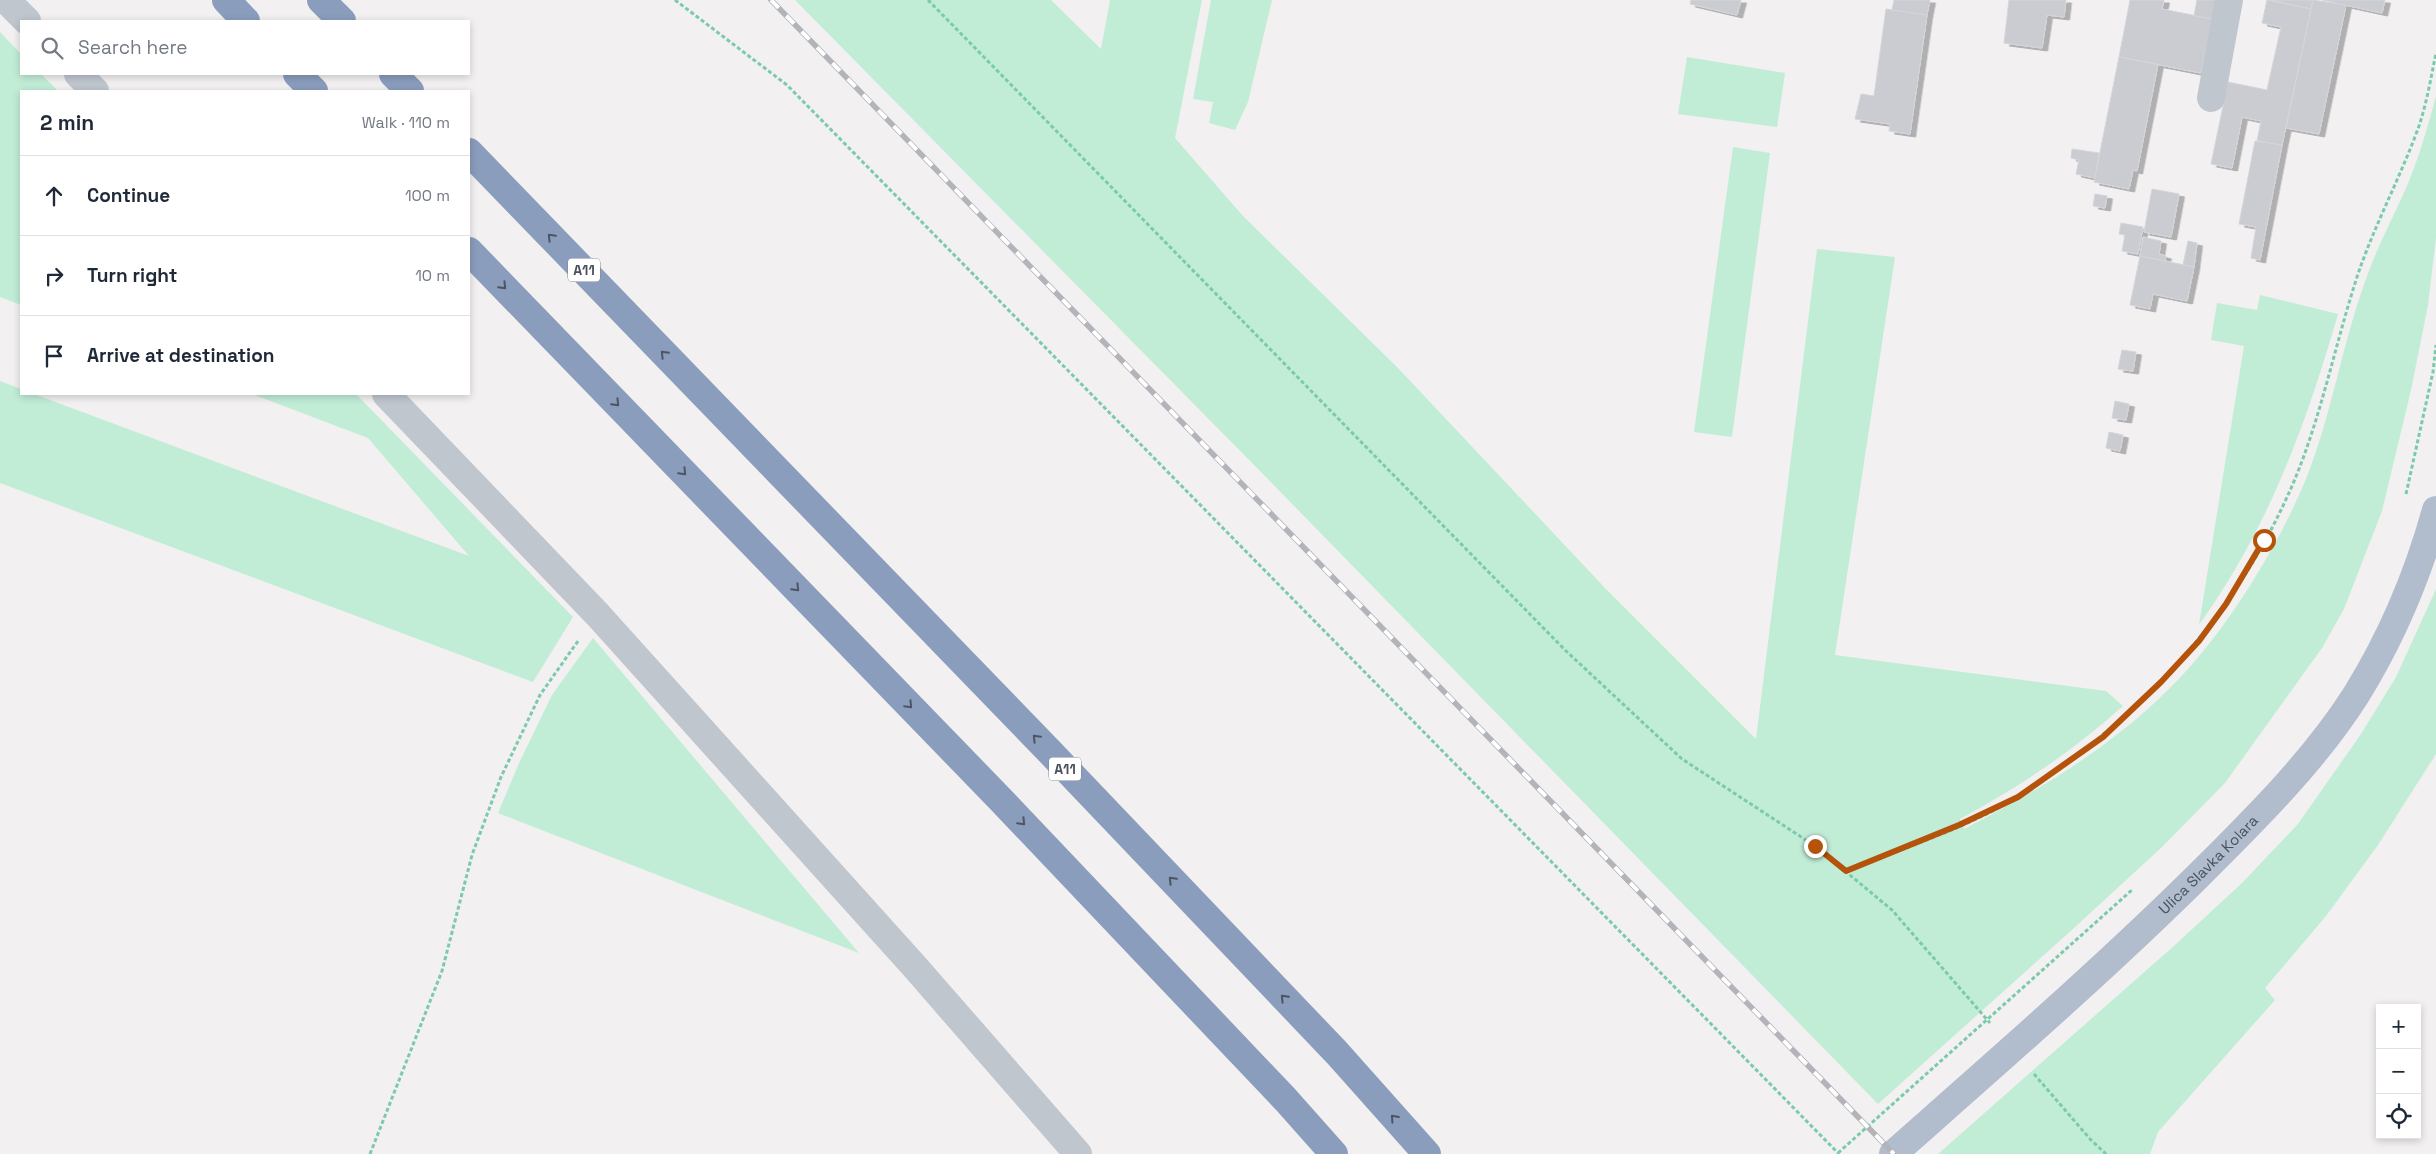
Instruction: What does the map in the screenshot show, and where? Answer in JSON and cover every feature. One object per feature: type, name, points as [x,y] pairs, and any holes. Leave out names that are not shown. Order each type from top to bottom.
[{"type":"highway","points":[[226,0],[245,20]]},
{"type":"highway","points":[[322,0],[341,20]]},
{"type":"highway","points":[[298,75],[313,90]]},
{"type":"highway","points":[[394,75],[409,90]]},
{"type":"highway","name":"A11","points":[[470,153],[1063,766],[1337,1054],[1427,1154]]},
{"type":"highway","points":[[470,252],[1001,800],[1286,1100],[1334,1154]]},
{"type":"main road","name":"Ulica Slavka Kolara","points":[[1893,1154],[2107,964],[2261,812],[2317,748],[2350,703],[2391,632],[2421,562],[2436,510]]},
{"type":"street","points":[[6,0],[26,20]]},
{"type":"street","points":[[2211,98],[2229,0]]},
{"type":"street","points":[[79,75],[94,90]]},
{"type":"street","points":[[387,395],[598,615],[915,967],[1078,1154]]},
{"type":"path","points":[[674,0],[787,85],[1838,1154],[2137,886]]},
{"type":"path","points":[[928,0],[1565,650],[1682,759],[1815,846],[1892,910],[1994,1028]]},
{"type":"path","points":[[1846,871],[1959,825],[2018,797],[2103,737],[2161,682],[2199,641],[2246,572],[2296,476],[2315,425],[2358,275],[2376,224],[2418,126],[2436,53]]},
{"type":"path","points":[[2405,496],[2433,372],[2436,345]]},
{"type":"path","points":[[370,1154],[442,971],[472,855],[501,777],[540,695],[598,615]]},
{"type":"path","points":[[2032,1072],[2090,1139],[2106,1154]]},
{"type":"green space","points":[[795,0],[1051,0],[1101,49],[1110,0],[1202,0],[1175,138],[1243,216],[1397,367],[1606,589],[1756,739],[1817,249],[1895,257],[1835,655],[2106,691],[2123,706],[2085,738],[2045,767],[1960,819],[1964,829],[2046,783],[2123,730],[2170,688],[2190,667],[2210,643],[2247,590],[2280,534],[2306,479],[2323,429],[2350,329],[2366,279],[2413,171],[2436,96],[2436,238],[2428,305],[2411,390],[2382,511],[2344,609],[2322,648],[2225,783],[2162,847],[1878,1104],[1260,471]]},
{"type":"green space","points":[[1211,0],[1272,0],[1248,102],[1235,130],[1209,123],[1213,102],[1193,99]]},
{"type":"green space","points":[[0,32],[20,53],[20,75],[42,75],[57,90],[20,90],[20,305],[0,297]]},
{"type":"green space","points":[[1687,57],[1785,73],[1777,127],[1678,114]]},
{"type":"green space","points":[[1733,147],[1770,153],[1732,437],[1694,432]]},
{"type":"green space","points":[[2260,295],[2338,314],[2312,397],[2282,476],[2245,552],[2199,625],[2244,346],[2211,340],[2217,303],[2257,310]]},
{"type":"green space","points":[[0,381],[20,389],[20,395],[37,395],[469,556],[368,438],[255,395],[357,395],[573,617],[533,682],[0,483]]},
{"type":"green space","points":[[2436,589],[2436,754],[2378,845],[2326,916],[2265,988],[2275,1000],[2158,1132],[2150,1154],[1938,1154],[2175,945],[2242,883],[2298,824],[2361,734],[2396,677]]},
{"type":"green space","points":[[593,638],[859,953],[498,813],[520,761],[552,695]]},
{"type":"building","points":[[1691,0],[1741,0],[1737,15],[1690,4]]},
{"type":"building","points":[[1894,0],[1930,0],[1927,15],[1892,10]]},
{"type":"building","points":[[2009,0],[2066,0],[2064,17],[2047,15],[2042,48],[2004,43]]},
{"type":"building","points":[[2130,0],[2164,0],[2162,9],[2212,19],[2201,73],[2119,57]]},
{"type":"building","points":[[2197,0],[2220,0],[2212,19],[2194,16]]},
{"type":"building","points":[[2267,0],[2311,9],[2282,145],[2257,141],[2261,121],[2242,117],[2232,168],[2211,164],[2228,82],[2267,90],[2281,27],[2262,23]]},
{"type":"building","points":[[2270,0],[2313,0],[2311,9]]},
{"type":"building","points":[[2313,0],[2346,5],[2319,134],[2286,128]]},
{"type":"building","points":[[2322,0],[2385,0],[2382,13]]},
{"type":"building","points":[[1886,9],[1927,15],[1910,134],[1889,131],[1890,124],[1855,119],[1861,94],[1874,96]]},
{"type":"building","points":[[2119,57],[2158,64],[2137,171],[2133,170],[2129,189],[2094,182]]},
{"type":"building","points":[[2255,141],[2282,145],[2260,260],[2251,258],[2256,227],[2239,224]]},
{"type":"building","points":[[2072,149],[2099,153],[2095,178],[2076,174],[2079,160],[2071,158]]},
{"type":"building","points":[[2152,189],[2179,194],[2171,237],[2144,232]]},
{"type":"building","points":[[2095,194],[2107,196],[2105,208],[2093,206]]},
{"type":"building","points":[[2121,223],[2143,227],[2138,254],[2122,251],[2125,235],[2119,234]]},
{"type":"building","points":[[2143,237],[2161,241],[2159,254],[2166,256],[2165,261],[2140,256]]},
{"type":"building","points":[[2188,241],[2197,243],[2194,267],[2183,265]]},
{"type":"building","points":[[2140,256],[2194,267],[2187,301],[2153,294],[2150,309],[2130,305]]},
{"type":"building","points":[[2122,350],[2136,352],[2133,371],[2118,369]]},
{"type":"building","points":[[2115,401],[2129,404],[2126,420],[2112,418]]},
{"type":"building","points":[[2109,432],[2123,435],[2120,451],[2106,448]]},
{"type":"railway","points":[[771,0],[1894,1154]]},
{"type":"route","points":[[1815,846],[1846,871],[1959,825],[2018,797],[2103,737],[2161,682],[2199,641],[2226,604],[2264,540]]}]
